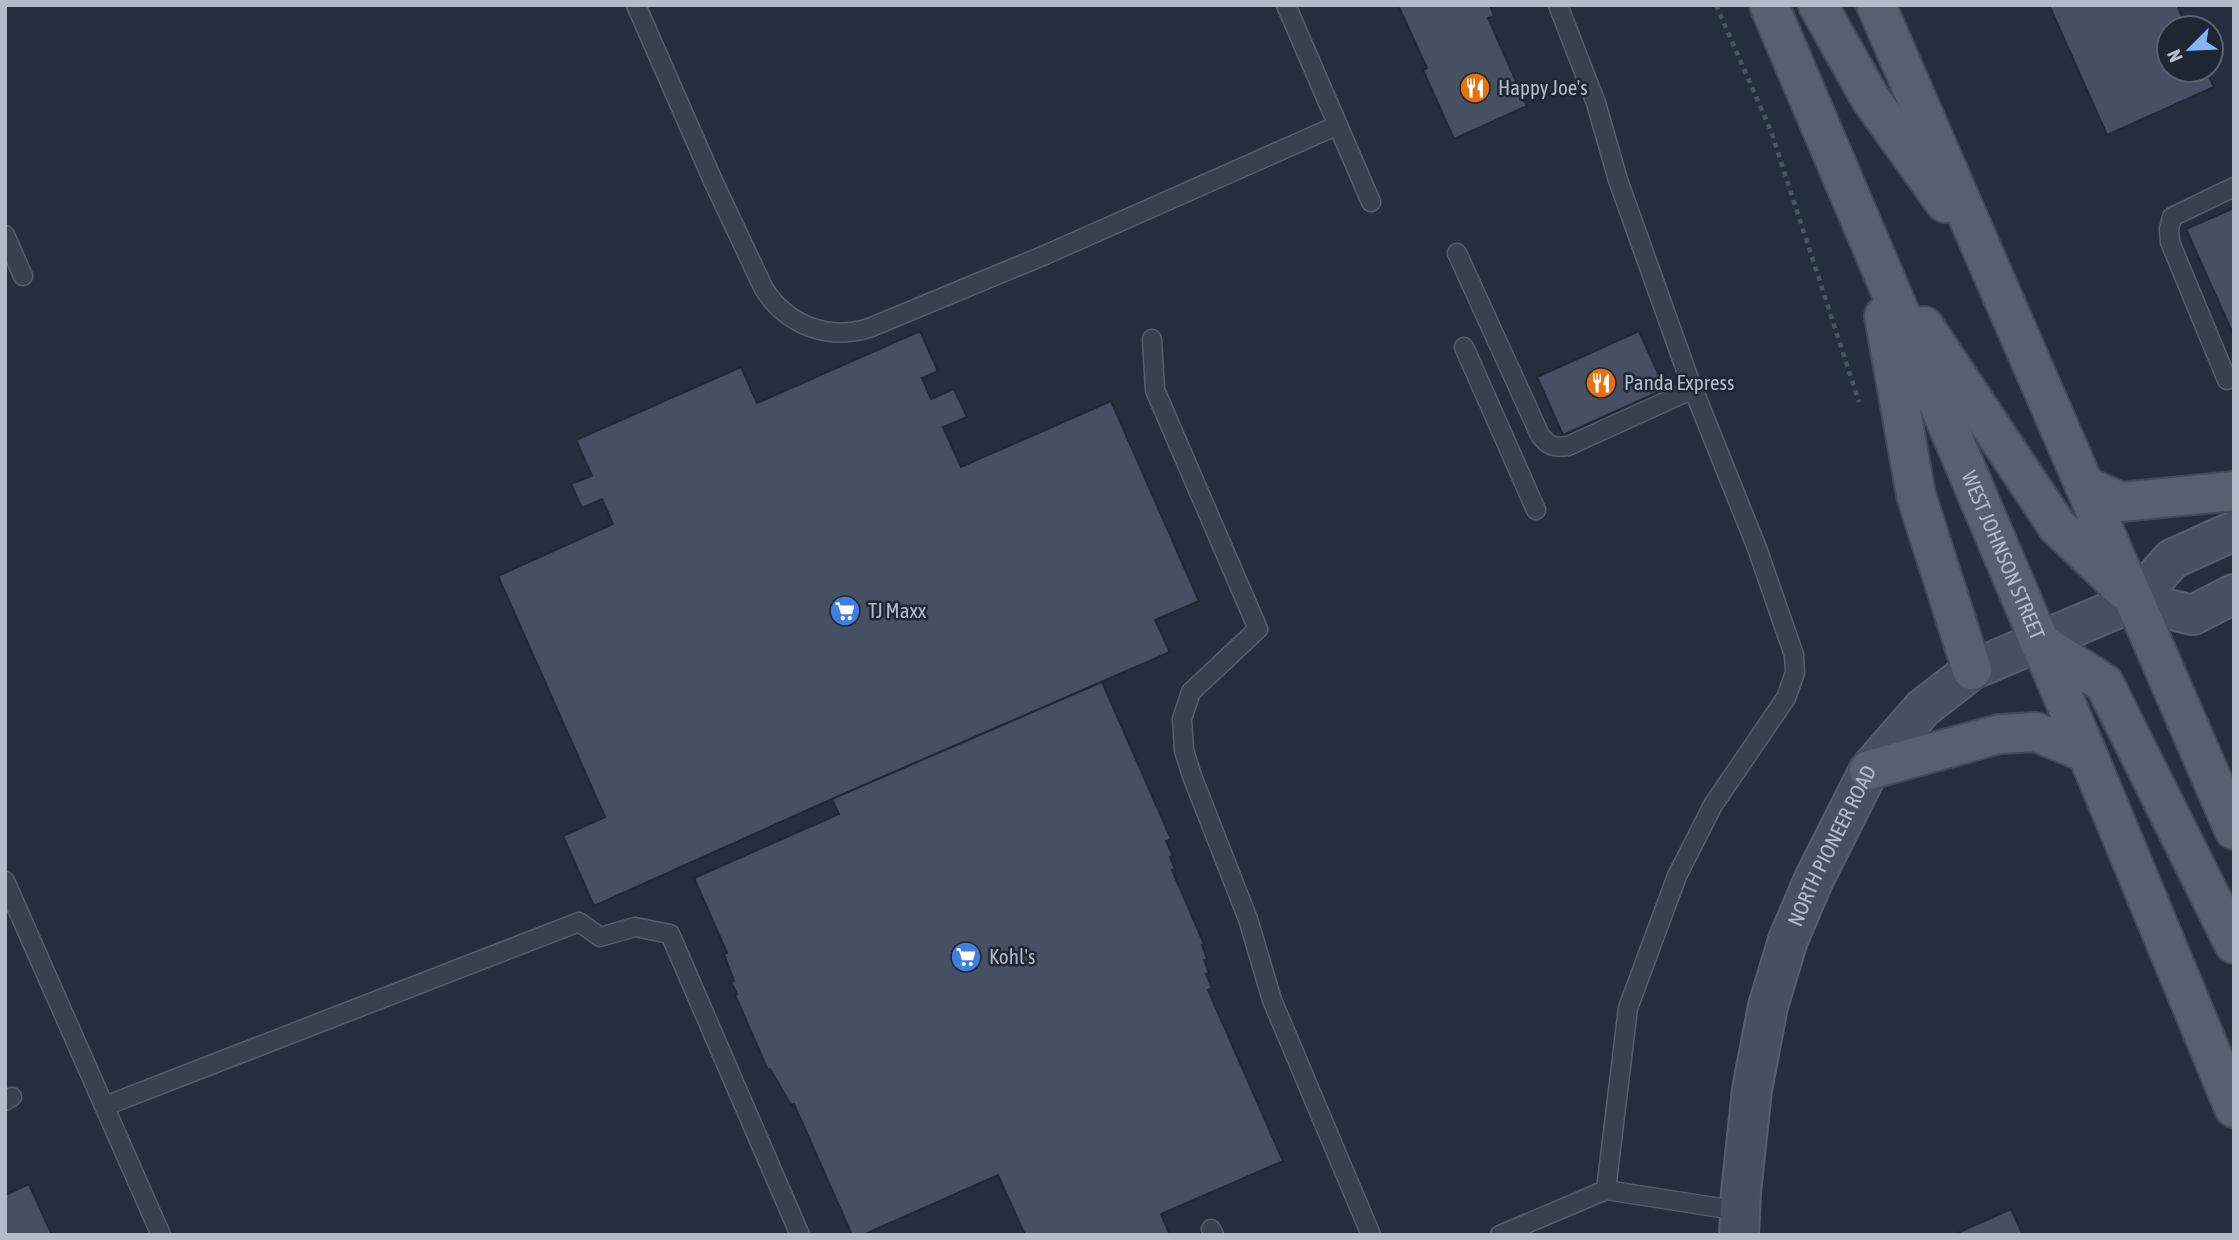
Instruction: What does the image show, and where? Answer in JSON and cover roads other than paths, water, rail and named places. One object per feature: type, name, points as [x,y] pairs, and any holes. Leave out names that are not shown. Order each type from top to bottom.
[{"type":"main road","name":"WEST JOHNSON STREET","points":[[1769,5],[2087,753],[2234,1108]]},
{"type":"main road","points":[[1818,5],[1870,98],[1991,268]]},
{"type":"main road","points":[[1876,5],[2234,830]]},
{"type":"main road","points":[[1872,248],[2057,527],[2136,601],[2193,615],[2234,594]]},
{"type":"main road","points":[[1872,248],[1916,495],[1972,670]]},
{"type":"main road","points":[[2086,486],[2121,502],[2234,491]]},
{"type":"main road","name":"NORTH PIONEER ROAD","points":[[1740,1223],[1752,1090],[1768,1006],[1793,928],[1814,879],[1869,770],[1923,708],[1972,670],[2136,601],[2172,559],[2234,531]]},
{"type":"main road","points":[[2039,642],[2104,683],[2234,944]]},
{"type":"main road","points":[[1869,770],[1999,734],[2036,732],[2087,753]]},
{"type":"lane","points":[[636,5],[764,289],[787,316],[807,327],[829,333],[850,333],[869,328],[1045,256],[1338,125]]},
{"type":"lane","points":[[1286,5],[1371,202]]},
{"type":"lane","points":[[1558,5],[1596,103],[1618,180],[1693,389],[1757,548],[1794,655],[1795,673],[1786,698],[1713,805],[1677,876],[1628,1008],[1606,1191]]},
{"type":"lane","points":[[2227,380],[2170,242],[2169,229],[2172,217],[2234,187]]},
{"type":"lane","points":[[5,234],[23,276]]},
{"type":"lane","points":[[1457,253],[1540,435],[1547,444],[1568,446],[1693,389]]},
{"type":"lane","points":[[1152,338],[1155,390],[1258,629],[1191,692],[1182,719],[1184,750],[1248,919],[1272,1000],[1371,1235]]},
{"type":"lane","points":[[1464,347],[1536,510]]},
{"type":"lane","points":[[5,881],[161,1235]]},
{"type":"lane","points":[[105,1106],[579,922],[600,937],[635,927],[670,934],[800,1235]]},
{"type":"lane","points":[[1500,1235],[1606,1191],[1740,1223]]},
{"type":"place","name":"Happy Joe's","points":[[1475,88]]},
{"type":"place","name":"Panda Express","points":[[1601,383]]},
{"type":"place","name":"TJ Maxx","points":[[845,611]]},
{"type":"place","name":"Kohl's","points":[[966,957]]}]
